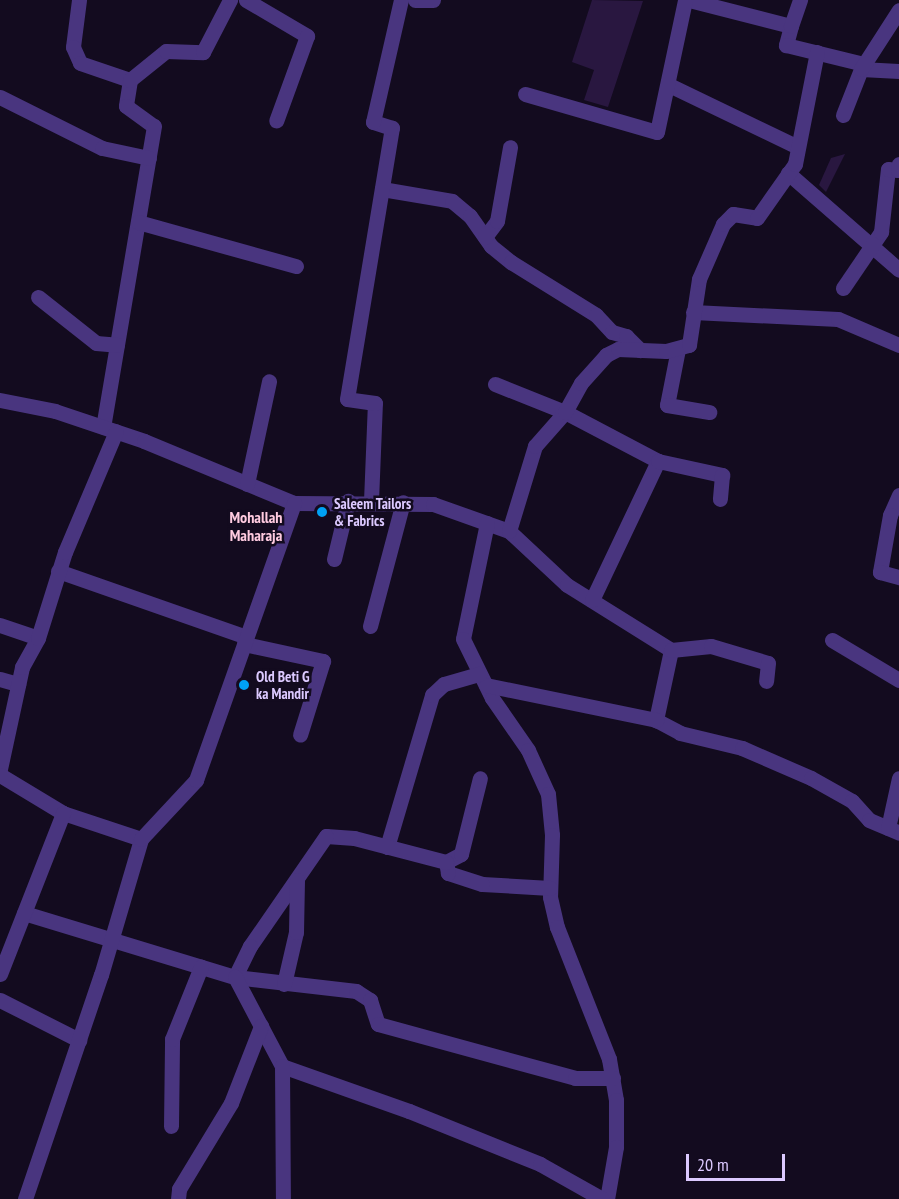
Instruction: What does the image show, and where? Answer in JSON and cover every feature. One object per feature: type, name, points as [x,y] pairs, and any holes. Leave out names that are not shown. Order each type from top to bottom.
[{"type":"street","points":[[80,0],[73,47],[80,63],[130,80]]},
{"type":"street","points":[[0,769],[22,667],[38,638],[58,571],[110,429],[117,345],[154,126],[126,106],[130,80],[166,51],[203,52],[230,0]]},
{"type":"street","points":[[246,0],[307,36],[276,121]]},
{"type":"street","points":[[371,501],[375,404],[347,399],[392,128],[373,122],[401,0]]},
{"type":"street","points":[[415,0],[433,0]]},
{"type":"street","points":[[525,94],[657,132],[687,0],[791,26]]},
{"type":"street","points":[[800,0],[786,45],[863,67],[899,71]]},
{"type":"street","points":[[843,115],[863,67],[899,10]]},
{"type":"street","points":[[509,531],[535,446],[565,412],[581,383],[606,356],[618,349],[678,349],[689,345],[699,279],[723,224],[733,214],[757,218],[788,173],[798,147],[817,52]]},
{"type":"street","points":[[669,85],[798,147]]},
{"type":"street","points":[[0,97],[102,148],[149,158]]},
{"type":"street","points":[[484,237],[497,221],[510,147]]},
{"type":"street","points":[[843,288],[881,232],[888,169],[898,170],[899,164]]},
{"type":"street","points":[[788,173],[899,270]]},
{"type":"street","points":[[382,189],[452,201],[470,216],[484,237],[511,262],[596,315],[612,332],[626,336],[640,350]]},
{"type":"street","points":[[138,222],[296,266]]},
{"type":"street","points":[[38,297],[96,343],[117,345]]},
{"type":"street","points":[[693,312],[838,319],[899,345]]},
{"type":"street","points":[[678,349],[667,405],[709,412]]},
{"type":"street","points":[[247,484],[269,381]]},
{"type":"street","points":[[495,384],[565,412],[658,461],[722,475],[720,499]]},
{"type":"street","points":[[0,400],[55,411],[110,429],[294,503],[371,501],[433,504],[509,531],[567,585],[671,650],[711,646],[768,663],[766,681]]},
{"type":"street","points":[[592,600],[658,461]]},
{"type":"street","points":[[899,495],[890,515],[880,572],[899,577]]},
{"type":"street","points":[[334,559],[348,501]]},
{"type":"street","points":[[370,626],[403,502]]},
{"type":"street","points":[[25,1199],[111,942],[141,839],[196,780],[294,503]]},
{"type":"street","points":[[487,523],[463,639],[483,679],[528,750],[548,794],[552,835],[550,888],[557,927],[609,1059],[613,1078],[616,1147],[607,1199]]},
{"type":"street","points":[[58,571],[245,640],[323,661],[300,735]]},
{"type":"street","points":[[0,625],[38,638]]},
{"type":"street","points":[[832,640],[899,680]]},
{"type":"street","points":[[656,720],[671,650]]},
{"type":"street","points":[[387,847],[432,695],[444,684],[483,679],[656,720],[680,732],[742,748],[811,778],[852,801],[869,820],[893,831],[899,778]]},
{"type":"street","points":[[0,680],[18,684]]},
{"type":"street","points":[[0,775],[63,813],[141,839]]},
{"type":"street","points":[[235,978],[250,946],[326,836],[387,847],[446,862],[461,854],[480,778]]},
{"type":"street","points":[[0,974],[63,813]]},
{"type":"street","points":[[446,862],[448,873],[482,884],[550,888]]},
{"type":"street","points":[[284,984],[296,932],[297,880]]},
{"type":"street","points":[[24,913],[111,942],[235,978],[356,991],[369,1000],[378,1024],[575,1078],[613,1078]]},
{"type":"street","points":[[171,1126],[172,1039],[201,967]]},
{"type":"street","points":[[235,978],[282,1066],[283,1199]]},
{"type":"street","points":[[0,1000],[79,1040]]},
{"type":"street","points":[[178,1199],[179,1189],[231,1103],[261,1026]]},
{"type":"street","points":[[282,1066],[409,1111],[540,1164],[602,1199]]},
{"type":"building","points":[[592,0],[643,1],[608,107],[584,100],[594,70],[572,62]]},
{"type":"building","points":[[845,154],[826,192],[819,185],[831,158]]},
{"type":"place","name":"Saleem Tailors & Fabrics","points":[[322,512]]},
{"type":"place","name":"Old Beti G ka Mandir","points":[[244,685]]},
{"type":"district","name":"Mohallah Maharaja","points":[[256,526]]}]
